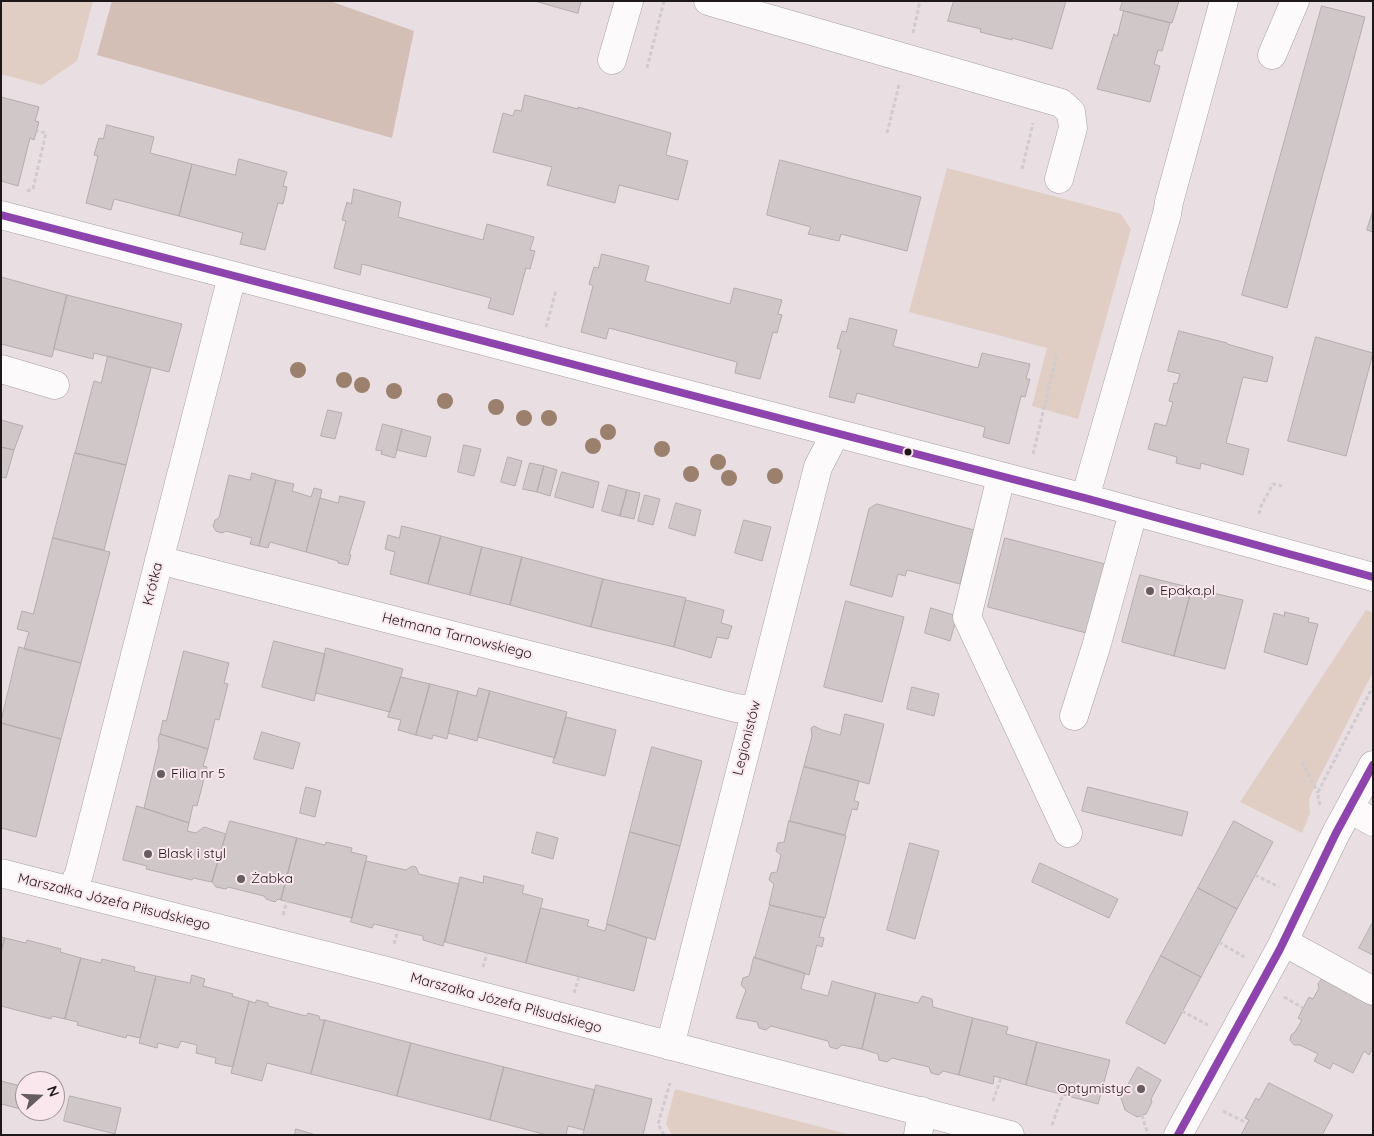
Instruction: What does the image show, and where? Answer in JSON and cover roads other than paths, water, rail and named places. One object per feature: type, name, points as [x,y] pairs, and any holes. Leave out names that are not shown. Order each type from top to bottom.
[{"type":"street","points":[[612,60],[629,1]]},
{"type":"street","points":[[708,1],[1061,103],[1071,112],[1073,128],[1060,179]]},
{"type":"street","points":[[1085,498],[1167,214],[1224,1]]},
{"type":"street","points":[[1272,55],[1296,1]]},
{"type":"street","points":[[1,216],[1085,498],[1133,513],[1373,577]]},
{"type":"street","name":"Krótka","points":[[71,890],[79,874],[232,276]]},
{"type":"street","points":[[1,369],[55,385]]},
{"type":"street","name":"Legionistów","points":[[670,1046],[754,710],[818,467],[835,434]]},
{"type":"street","points":[[1000,477],[967,617],[1068,833]]},
{"type":"street","points":[[1074,716],[1096,647],[1133,513]]},
{"type":"street","name":"Hetmana Tarnowskiego","points":[[159,560],[736,708],[754,710]]},
{"type":"street","points":[[1178,1135],[1284,942],[1336,833],[1373,765]]},
{"type":"street","name":"Marszałka Józefa Piłsudskiego","points":[[1,873],[670,1046],[920,1123],[1010,1135]]},
{"type":"street","points":[[1284,942],[1373,991]]},
{"type":"place","name":"Epaka.pl","points":[[1150,591]]},
{"type":"place","name":"Filia nr 5","points":[[161,774]]},
{"type":"place","name":"Blask i styl","points":[[148,854]]},
{"type":"place","name":"Żabka","points":[[241,879]]},
{"type":"place","name":"Optymistyc","points":[[1141,1089]]}]
